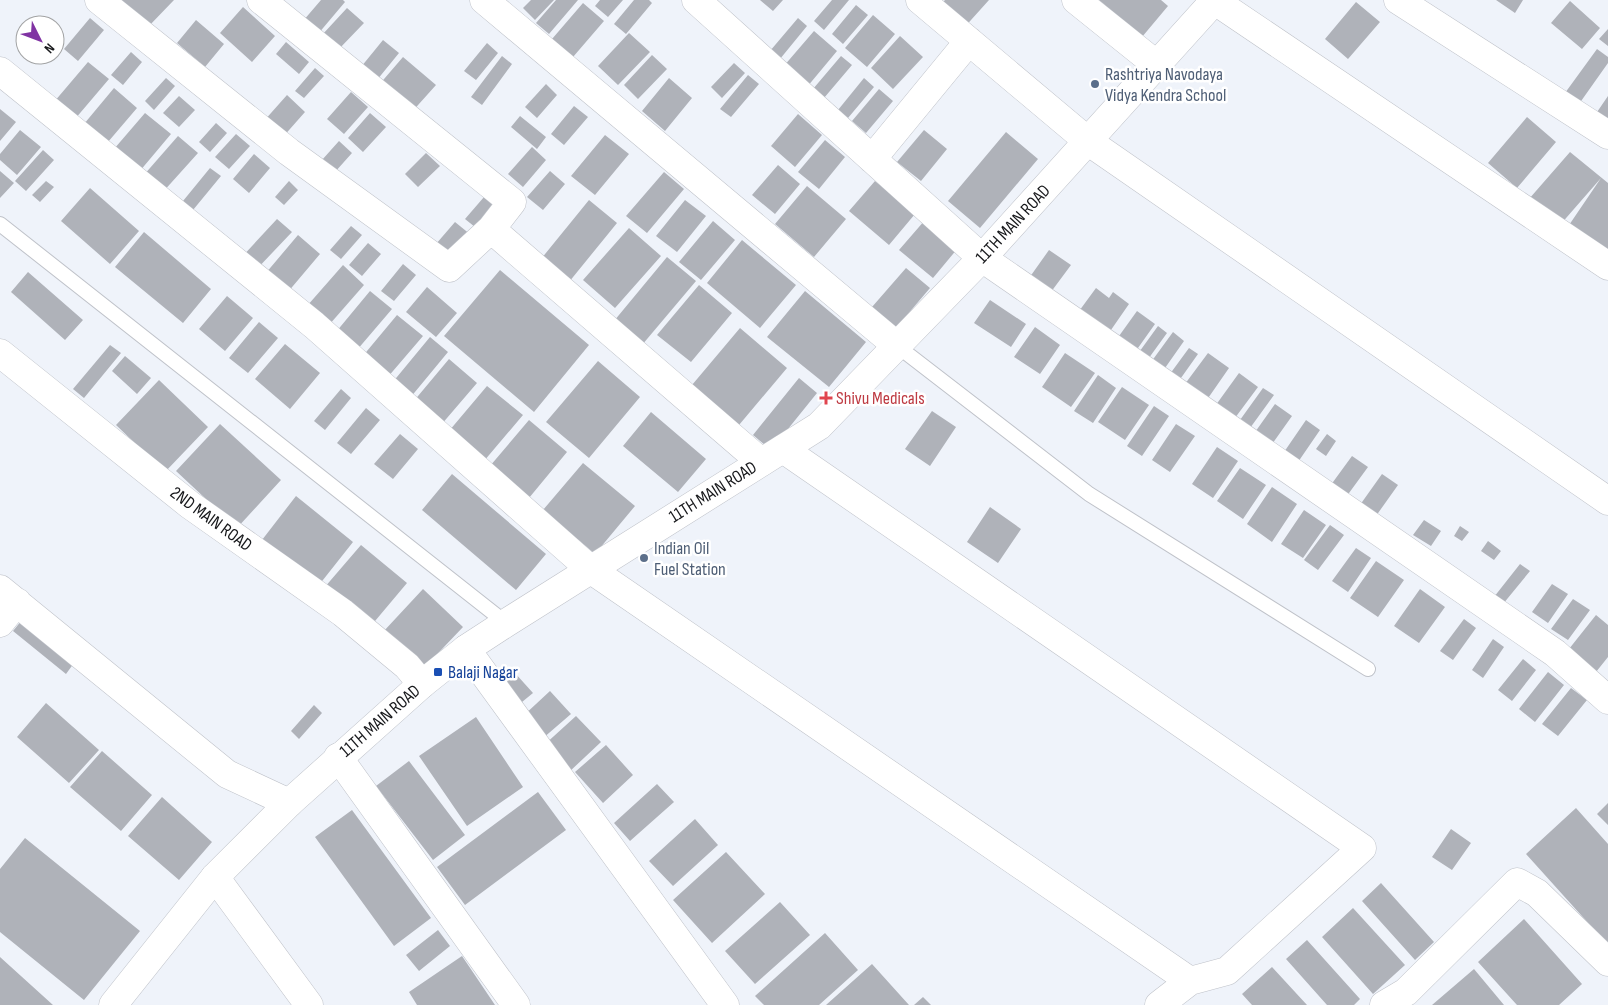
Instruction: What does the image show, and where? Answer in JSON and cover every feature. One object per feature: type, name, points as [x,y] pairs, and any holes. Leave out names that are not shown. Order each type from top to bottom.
[{"type":"street","points":[[99,0],[289,152],[449,268],[491,230],[512,202],[261,0]]},
{"type":"street","points":[[484,0],[896,345]]},
{"type":"street","points":[[696,0],[982,258],[1555,653],[1608,700]]},
{"type":"street","points":[[920,0],[1089,142],[1608,501]]},
{"type":"street","points":[[1076,0],[1157,65]]},
{"type":"street","points":[[1215,0],[1608,266]]},
{"type":"street","name":"11TH MAIN ROAD","points":[[113,1005],[215,877],[338,757],[422,684],[466,650],[506,623],[819,426],[982,258],[1089,142],[1215,0]]},
{"type":"street","points":[[1398,0],[1608,135]]},
{"type":"street","points":[[872,159],[969,41]]},
{"type":"street","points":[[0,71],[314,325],[590,569],[1190,981]]},
{"type":"street","points":[[491,230],[772,456],[1362,848],[1227,970],[1190,981],[1159,1005]]},
{"type":"street","name":"2ND MAIN ROAD","points":[[0,353],[190,506],[343,613],[407,666],[422,684]]},
{"type":"street","points":[[0,623],[9,595],[227,774],[289,803]]},
{"type":"street","points":[[466,650],[725,1005]]},
{"type":"street","points":[[338,757],[516,1005]]},
{"type":"street","points":[[215,877],[309,1005]]},
{"type":"street","points":[[1403,1001],[1517,882],[1537,893],[1608,962]]},
{"type":"lane","points":[[0,224],[506,623]]},
{"type":"lane","points":[[896,345],[1089,494],[1368,669]]},
{"type":"building","points":[[120,0],[174,0],[148,27]]},
{"type":"building","points":[[321,0],[343,0],[345,2],[318,34],[303,21]]},
{"type":"building","points":[[531,0],[554,0],[535,20],[523,8]]},
{"type":"building","points":[[556,0],[578,0],[549,34],[536,23]]},
{"type":"building","points":[[600,0],[623,0],[608,17],[595,6]]},
{"type":"building","points":[[634,0],[649,0],[652,3],[626,34],[614,24]]},
{"type":"building","points":[[760,0],[783,0],[773,11]]},
{"type":"building","points":[[832,0],[849,0],[824,30],[814,21]]},
{"type":"building","points":[[945,0],[989,0],[962,30],[937,8]]},
{"type":"building","points":[[1099,0],[1161,0],[1168,6],[1142,37]]},
{"type":"building","points":[[1496,0],[1523,0],[1515,13]]},
{"type":"building","points":[[1570,1],[1600,28],[1582,49],[1551,23]]},
{"type":"building","points":[[1356,2],[1380,22],[1348,59],[1325,39]]},
{"type":"building","points":[[583,3],[604,21],[573,57],[552,39]]},
{"type":"building","points":[[856,5],[868,15],[843,44],[832,34]]},
{"type":"building","points":[[243,7],[275,36],[252,62],[220,33]]},
{"type":"building","points":[[347,8],[364,23],[338,50],[322,35]]},
{"type":"building","points":[[873,15],[895,34],[867,67],[845,48]]},
{"type":"building","points":[[90,18],[104,30],[78,61],[65,48]]},
{"type":"building","points":[[798,18],[807,26],[780,59],[770,51]]},
{"type":"building","points":[[196,20],[224,44],[205,67],[177,43]]},
{"type":"building","points":[[1608,29],[1608,46],[1599,39]]},
{"type":"building","points":[[814,31],[837,51],[807,87],[783,67]]},
{"type":"building","points":[[629,33],[650,52],[618,85],[598,66]]},
{"type":"building","points":[[900,36],[923,57],[893,89],[871,68]]},
{"type":"building","points":[[383,40],[399,53],[377,80],[361,67]]},
{"type":"building","points":[[286,42],[309,62],[299,74],[276,54]]},
{"type":"building","points":[[487,43],[498,53],[476,80],[464,71]]},
{"type":"building","points":[[1597,49],[1608,57],[1608,63],[1579,104],[1565,93]]},
{"type":"building","points":[[131,52],[142,62],[123,85],[111,75]]},
{"type":"building","points":[[652,55],[667,69],[638,99],[624,85]]},
{"type":"building","points":[[502,56],[512,64],[482,105],[471,97]]},
{"type":"building","points":[[841,56],[852,65],[824,98],[813,89]]},
{"type":"building","points":[[403,57],[436,85],[410,114],[378,86]]},
{"type":"building","points":[[88,62],[109,79],[75,119],[54,102]]},
{"type":"building","points":[[734,63],[745,73],[722,98],[711,87]]},
{"type":"building","points":[[315,68],[324,76],[304,98],[295,91]]},
{"type":"building","points":[[748,75],[759,84],[731,117],[720,109]]},
{"type":"building","points":[[166,78],[175,86],[154,110],[145,101]]},
{"type":"building","points":[[669,78],[692,98],[665,131],[642,111]]},
{"type":"building","points":[[864,78],[874,87],[848,118],[838,110]]},
{"type":"building","points":[[546,84],[557,95],[537,118],[525,107]]},
{"type":"building","points":[[114,88],[137,108],[102,149],[79,130]]},
{"type":"building","points":[[879,89],[893,101],[866,133],[852,121]]},
{"type":"building","points":[[351,92],[368,107],[344,134],[327,119]]},
{"type":"building","points":[[287,95],[305,112],[282,138],[263,122]]},
{"type":"building","points":[[179,96],[195,110],[179,127],[163,113]]},
{"type":"building","points":[[1608,96],[1608,124],[1595,115]]},
{"type":"building","points":[[574,106],[588,117],[564,145],[551,134]]},
{"type":"building","points":[[0,109],[16,122],[0,141]]},
{"type":"building","points":[[145,113],[171,134],[134,178],[108,156]]},
{"type":"building","points":[[370,113],[386,127],[363,152],[348,138]]},
{"type":"building","points":[[798,114],[822,135],[795,167],[771,146]]},
{"type":"building","points":[[520,116],[546,137],[537,149],[511,127]]},
{"type":"building","points":[[1527,117],[1556,142],[1517,188],[1488,163]]},
{"type":"building","points":[[216,123],[227,133],[210,152],[199,142]]},
{"type":"building","points":[[20,130],[41,147],[17,175],[0,160],[0,154]]},
{"type":"building","points":[[924,130],[947,149],[921,181],[897,162]]},
{"type":"building","points":[[1006,132],[1038,159],[980,228],[948,201]]},
{"type":"building","points":[[236,134],[250,146],[229,169],[215,157]]},
{"type":"building","points":[[605,135],[629,154],[595,195],[571,176]]},
{"type":"building","points":[[178,136],[198,153],[162,193],[143,176]]},
{"type":"building","points":[[825,140],[845,157],[819,189],[798,172]]},
{"type":"building","points":[[339,141],[352,153],[335,172],[322,160]]},
{"type":"building","points":[[532,147],[546,160],[523,187],[508,174]]},
{"type":"building","points":[[43,150],[54,160],[26,191],[15,181]]},
{"type":"building","points":[[1570,152],[1608,183],[1608,254],[1565,231],[1601,178],[1560,225],[1529,199]]},
{"type":"building","points":[[426,153],[440,166],[418,187],[405,174]]},
{"type":"building","points":[[254,154],[270,168],[249,193],[233,179]]},
{"type":"building","points":[[778,165],[800,184],[775,214],[752,195]]},
{"type":"building","points":[[210,168],[221,176],[193,210],[183,201]]},
{"type":"building","points":[[0,171],[14,183],[0,198]]},
{"type":"building","points":[[550,171],[565,184],[543,210],[527,197]]},
{"type":"building","points":[[664,172],[684,189],[647,233],[626,216]]},
{"type":"building","points":[[46,181],[54,187],[40,202],[32,195]]},
{"type":"building","points":[[289,181],[298,190],[284,205],[275,197]]},
{"type":"building","points":[[875,181],[915,214],[889,245],[849,211]]},
{"type":"building","points":[[807,186],[846,219],[814,257],[775,224]]},
{"type":"building","points":[[90,188],[139,231],[110,264],[61,221]]},
{"type":"building","points":[[484,197],[498,210],[480,231],[465,219]]},
{"type":"building","points":[[589,200],[617,223],[569,282],[541,259]]},
{"type":"building","points":[[685,200],[706,216],[677,252],[656,236]]},
{"type":"building","points":[[277,219],[292,232],[254,272],[240,259]]},
{"type":"building","points":[[925,220],[958,248],[933,278],[899,250]]},
{"type":"building","points":[[713,221],[735,240],[701,280],[679,262]]},
{"type":"building","points":[[455,222],[471,235],[451,257],[436,244]]},
{"type":"building","points":[[351,226],[362,235],[341,259],[330,250]]},
{"type":"building","points":[[629,228],[661,256],[615,308],[583,280]]},
{"type":"building","points":[[144,232],[211,289],[183,323],[115,267]]},
{"type":"building","points":[[298,235],[320,254],[282,299],[260,280]]},
{"type":"building","points":[[742,240],[796,285],[760,328],[707,283]]},
{"type":"building","points":[[368,243],[381,254],[362,276],[349,265]]},
{"type":"building","points":[[1049,250],[1071,265],[1048,296],[1027,281]]},
{"type":"building","points":[[667,257],[696,281],[642,345],[614,321]]},
{"type":"building","points":[[403,264],[416,275],[394,301],[381,291]]},
{"type":"building","points":[[343,265],[364,285],[329,325],[307,306]]},
{"type":"building","points":[[906,268],[930,288],[896,328],[872,307]]},
{"type":"building","points":[[500,270],[589,345],[534,412],[444,336]]},
{"type":"building","points":[[28,272],[83,320],[65,340],[11,292]]},
{"type":"building","points":[[699,285],[732,313],[691,362],[657,335]]},
{"type":"building","points":[[427,287],[457,313],[436,337],[406,312]]},
{"type":"building","points":[[1096,288],[1109,298],[1113,292],[1129,304],[1104,340],[1074,318]]},
{"type":"building","points":[[370,291],[392,309],[357,350],[336,332]]},
{"type":"building","points":[[805,291],[866,342],[829,387],[767,337]]},
{"type":"building","points":[[227,296],[253,318],[225,351],[199,329]]},
{"type":"building","points":[[990,300],[1026,324],[1011,347],[974,323]]},
{"type":"building","points":[[1137,311],[1155,324],[1133,355],[1114,343]]},
{"type":"building","points":[[397,315],[423,336],[387,378],[362,357]]},
{"type":"building","points":[[259,322],[278,338],[248,373],[229,358]]},
{"type":"building","points":[[1158,326],[1167,333],[1146,362],[1137,355]]},
{"type":"building","points":[[1035,327],[1060,345],[1040,374],[1014,357]]},
{"type":"building","points":[[740,328],[787,368],[739,425],[692,385]]},
{"type":"building","points":[[1173,332],[1184,341],[1158,378],[1146,369]]},
{"type":"building","points":[[430,337],[448,352],[410,398],[392,383]]},
{"type":"building","points":[[285,344],[320,373],[290,409],[255,379]]},
{"type":"building","points":[[110,345],[121,353],[84,398],[73,389]]},
{"type":"building","points":[[1189,348],[1198,354],[1176,385],[1167,378]]},
{"type":"building","points":[[1065,353],[1095,373],[1071,407],[1042,387]]},
{"type":"building","points":[[1208,353],[1229,368],[1204,404],[1182,388]]},
{"type":"building","points":[[125,356],[151,378],[137,394],[112,371]]},
{"type":"building","points":[[449,359],[477,383],[441,425],[413,402]]},
{"type":"building","points":[[598,361],[640,397],[589,458],[546,422]]},
{"type":"building","points":[[1239,373],[1258,387],[1232,422],[1213,409]]},
{"type":"building","points":[[1098,375],[1116,388],[1093,423],[1074,411]]},
{"type":"building","points":[[799,378],[817,393],[771,450],[753,435]]},
{"type":"building","points":[[159,380],[208,427],[165,472],[116,425]]},
{"type":"building","points":[[487,386],[523,415],[484,461],[449,431]]},
{"type":"building","points":[[1122,387],[1149,405],[1125,440],[1098,422]]},
{"type":"building","points":[[1263,388],[1274,395],[1245,435],[1235,427]]},
{"type":"building","points":[[341,389],[351,398],[325,430],[314,421]]},
{"type":"building","points":[[1275,404],[1292,416],[1270,447],[1253,435]]},
{"type":"building","points":[[1154,406],[1169,416],[1142,456],[1127,446]]},
{"type":"building","points":[[366,408],[380,420],[351,454],[337,443]]},
{"type":"building","points":[[932,411],[956,427],[930,466],[905,449]]},
{"type":"building","points":[[651,412],[706,459],[678,492],[623,446]]},
{"type":"building","points":[[529,420],[567,452],[529,498],[490,466]]},
{"type":"building","points":[[1306,420],[1320,430],[1296,465],[1282,455]]},
{"type":"building","points":[[220,424],[281,480],[237,528],[176,471]]},
{"type":"building","points":[[1176,424],[1195,436],[1170,472],[1152,460]]},
{"type":"building","points":[[400,434],[418,449],[393,479],[374,464]]},
{"type":"building","points":[[1327,434],[1336,441],[1326,456],[1316,449]]},
{"type":"building","points":[[1217,447],[1238,461],[1213,498],[1192,484]]},
{"type":"building","points":[[1352,456],[1368,467],[1341,504],[1325,493]]},
{"type":"building","points":[[583,463],[635,506],[595,554],[543,510]]},
{"type":"building","points":[[1240,468],[1266,485],[1243,519],[1217,501]]},
{"type":"building","points":[[452,474],[546,554],[516,590],[422,510]]},
{"type":"building","points":[[1382,474],[1398,485],[1371,523],[1355,512]]},
{"type":"building","points":[[1272,487],[1297,504],[1272,542],[1247,524]]},
{"type":"building","points":[[296,496],[353,542],[319,585],[262,540]]},
{"type":"building","points":[[990,507],[1021,529],[998,563],[967,542]]},
{"type":"building","points":[[1304,510],[1326,525],[1303,558],[1281,544]]},
{"type":"building","points":[[1424,520],[1441,531],[1431,546],[1413,535]]},
{"type":"building","points":[[1330,525],[1344,535],[1318,570],[1304,560]]},
{"type":"building","points":[[1460,526],[1469,532],[1462,541],[1454,536]]},
{"type":"building","points":[[1488,541],[1501,551],[1494,560],[1481,551]]},
{"type":"building","points":[[361,545],[407,583],[370,627],[324,588]]},
{"type":"building","points":[[1356,548],[1371,558],[1348,592],[1332,581]]},
{"type":"building","points":[[1376,561],[1404,580],[1378,617],[1350,598]]},
{"type":"building","points":[[1520,564],[1530,571],[1503,604],[1494,597]]},
{"type":"building","points":[[1552,584],[1568,594],[1548,623],[1532,612]]},
{"type":"building","points":[[423,589],[463,627],[423,669],[383,632]]},
{"type":"building","points":[[1420,589],[1445,607],[1419,643],[1394,626]]},
{"type":"building","points":[[1573,599],[1590,610],[1568,640],[1551,629]]},
{"type":"building","points":[[1596,615],[1608,625],[1608,657],[1596,672],[1569,649]]},
{"type":"building","points":[[1464,619],[1476,628],[1453,660],[1440,651]]},
{"type":"building","points":[[22,620],[74,663],[66,674],[13,631]]},
{"type":"building","points":[[1493,639],[1504,647],[1483,678],[1472,670]]},
{"type":"building","points":[[1523,659],[1536,670],[1512,701],[1498,690]]},
{"type":"building","points":[[1548,672],[1564,685],[1535,722],[1519,709]]},
{"type":"building","points":[[515,673],[533,693],[522,702],[504,683]]},
{"type":"building","points":[[1571,688],[1587,700],[1558,736],[1542,724]]},
{"type":"building","points":[[550,691],[571,714],[542,739],[522,717]]},
{"type":"building","points":[[46,703],[99,750],[69,783],[17,737]]},
{"type":"building","points":[[314,705],[322,713],[299,739],[291,731]]},
{"type":"building","points":[[576,716],[601,742],[568,773],[543,746]]},
{"type":"building","points":[[476,717],[523,787],[467,826],[419,756]]},
{"type":"building","points":[[606,745],[633,775],[603,803],[575,772]]},
{"type":"building","points":[[102,751],[152,795],[121,831],[70,787]]},
{"type":"building","points":[[409,761],[465,835],[433,860],[376,786]]},
{"type":"building","points":[[657,784],[674,802],[630,841],[614,823]]},
{"type":"building","points":[[538,792],[566,830],[465,905],[437,867]]},
{"type":"building","points":[[162,797],[212,842],[179,880],[128,836]]},
{"type":"building","points":[[1608,803],[1608,825],[1597,814]]},
{"type":"building","points":[[1576,808],[1608,844],[1608,945],[1526,854]]},
{"type":"building","points":[[352,810],[431,918],[394,946],[315,837]]},
{"type":"building","points":[[695,819],[718,845],[673,886],[649,861]]},
{"type":"building","points":[[1451,829],[1471,843],[1452,870],[1432,857]]},
{"type":"building","points":[[25,838],[140,931],[84,1000],[0,932],[0,869]]},
{"type":"building","points":[[726,852],[765,894],[712,943],[673,900]]},
{"type":"building","points":[[1381,883],[1434,942],[1415,960],[1362,901]]},
{"type":"building","points":[[780,902],[810,935],[755,984],[725,951]]},
{"type":"building","points":[[1353,908],[1405,965],[1373,994],[1322,937]]},
{"type":"building","points":[[1524,919],[1582,984],[1559,1005],[1517,1005],[1478,962]]},
{"type":"building","points":[[438,930],[450,946],[419,971],[406,955]]},
{"type":"building","points":[[825,933],[858,970],[819,1005],[764,1005],[755,996]]},
{"type":"building","points":[[1307,940],[1360,999],[1354,1005],[1327,1005],[1286,959]]},
{"type":"building","points":[[462,956],[495,1005],[417,1005],[409,992]]},
{"type":"building","points":[[0,957],[53,1005],[0,1005]]},
{"type":"building","points":[[872,964],[909,1005],[826,1005]]},
{"type":"building","points":[[1272,967],[1307,1005],[1252,1005],[1242,994]]},
{"type":"building","points":[[1474,969],[1504,1005],[1432,1005]]},
{"type":"building","points":[[923,997],[931,1005],[914,1005]]},
{"type":"place","name":"Rashtriya Navodaya Vidya Kendra School","points":[[1095,84]]},
{"type":"place","name":"Shivu Medicals","points":[[826,398]]},
{"type":"place","name":"Indian Oil Fuel Station","points":[[644,558]]},
{"type":"place","name":"Balaji Nagar","points":[[438,672]]}]
